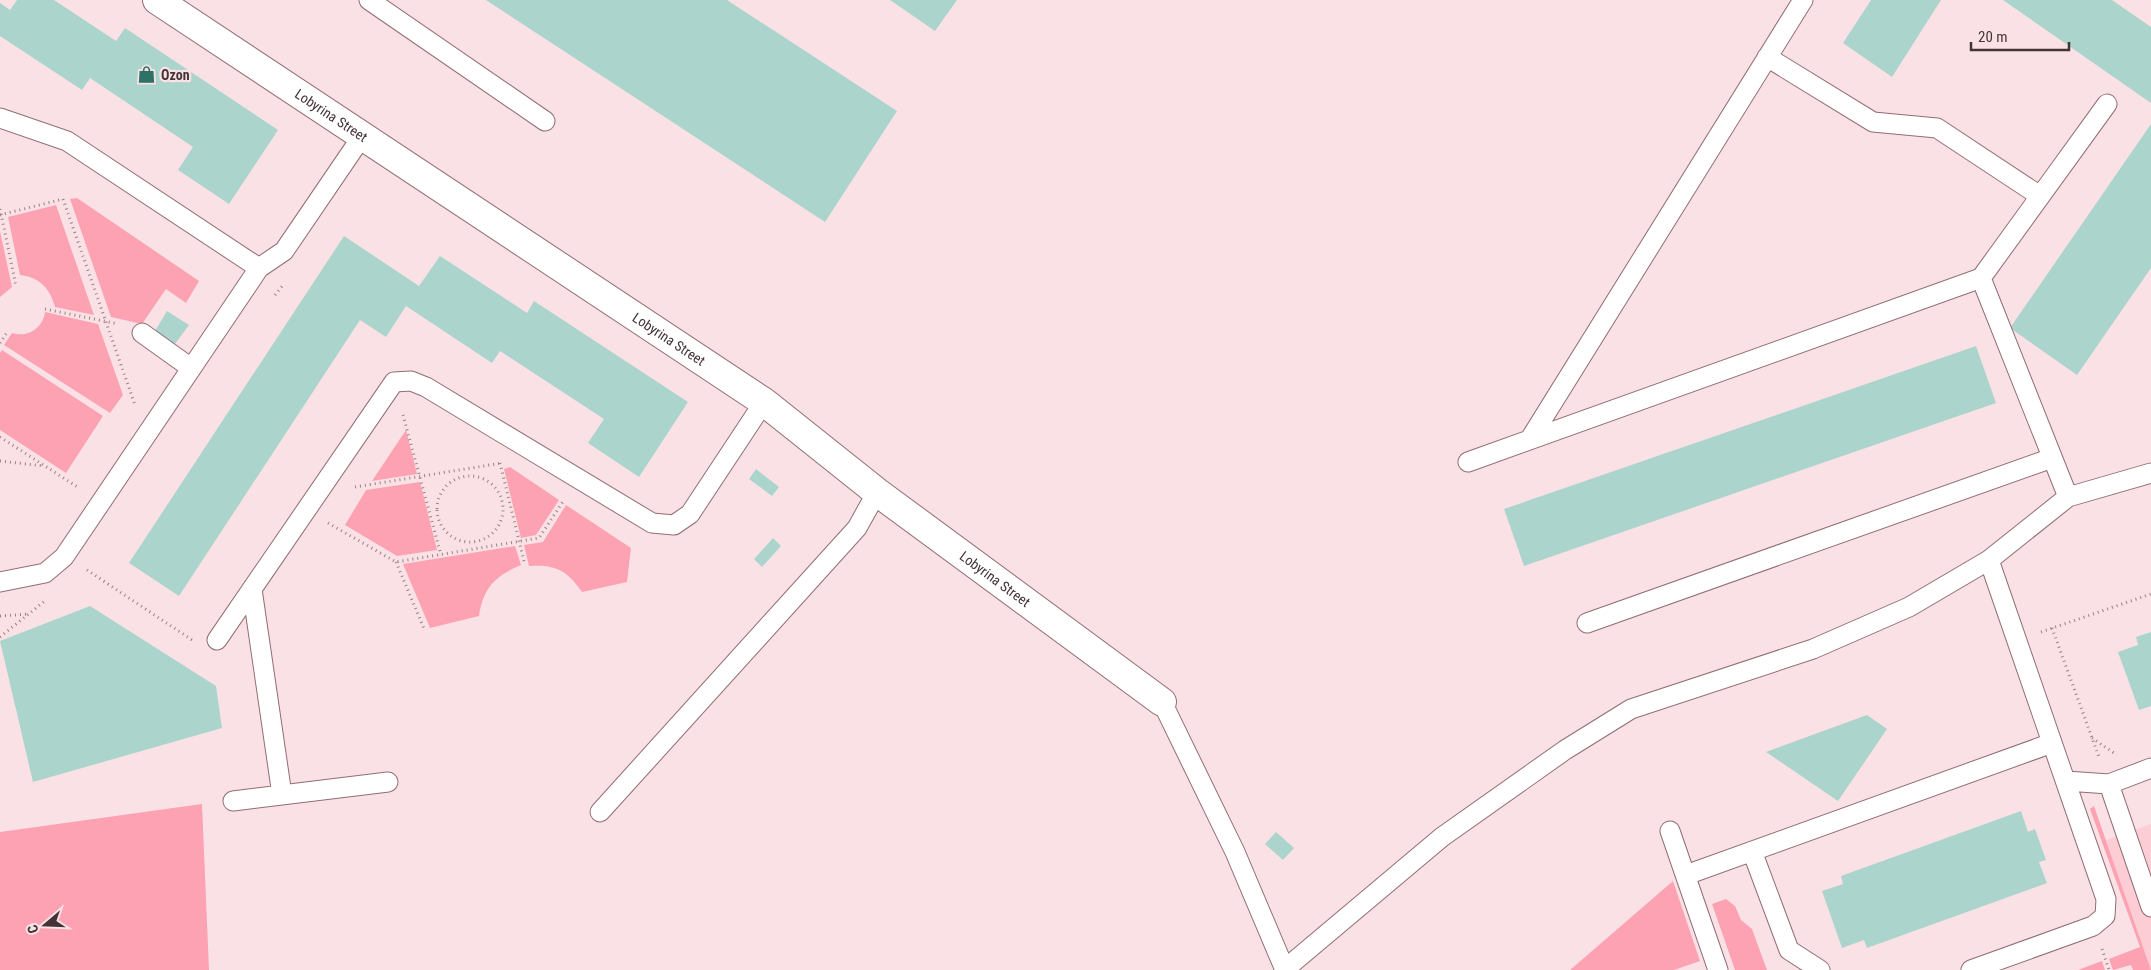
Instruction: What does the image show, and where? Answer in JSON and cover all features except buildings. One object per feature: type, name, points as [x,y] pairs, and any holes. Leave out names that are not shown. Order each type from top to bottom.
[{"type":"street","name":"Lobyrina Street","points":[[157,0],[764,402],[876,492],[1162,702]]},
{"type":"lane","points":[[369,0],[544,121]]},
{"type":"lane","points":[[1530,439],[1803,0]]},
{"type":"lane","points":[[1767,57],[1873,122],[1937,128],[2040,196]]},
{"type":"lane","points":[[1468,462],[1981,278],[2107,104]]},
{"type":"lane","points":[[0,118],[67,141],[259,268]]},
{"type":"lane","points":[[0,582],[45,572],[64,557],[259,268],[284,252],[362,135]]},
{"type":"lane","points":[[1981,278],[2068,497]]},
{"type":"lane","points":[[142,333],[191,368]]},
{"type":"lane","points":[[217,640],[394,382],[411,381],[426,387],[652,523],[674,525],[690,514],[764,402]]},
{"type":"lane","points":[[1587,623],[2052,458]]},
{"type":"lane","points":[[1162,702],[1235,852],[1285,970],[1442,837],[1565,750],[1631,709],[1813,649],[1909,607],[1989,560],[2068,497],[2151,473]]},
{"type":"lane","points":[[600,812],[857,528],[876,492]]},
{"type":"lane","points":[[1971,970],[2093,926],[2104,916],[2106,899],[1989,560]]},
{"type":"lane","points":[[252,589],[282,795]]},
{"type":"lane","points":[[1686,875],[2052,744]]},
{"type":"lane","points":[[2066,781],[2108,784],[2151,768]]},
{"type":"lane","points":[[233,801],[388,782]]},
{"type":"lane","points":[[2108,784],[2145,869],[2151,908]]},
{"type":"lane","points":[[1670,831],[1718,970]]},
{"type":"lane","points":[[1752,851],[1789,950],[1820,970]]},
{"type":"path","points":[[1,215],[62,199],[145,436]]},
{"type":"path","points":[[0,209],[16,286]]},
{"type":"path","points":[[45,309],[136,328],[142,333]]},
{"type":"path","points":[[0,343],[8,331]]},
{"type":"path","points":[[394,382],[441,555]]},
{"type":"path","points":[[0,437],[101,502]]},
{"type":"path","points":[[319,492],[542,456]]},
{"type":"path","points":[[0,461],[47,467]]},
{"type":"path","points":[[500,463],[525,564]]},
{"type":"path","points":[[462,470],[463,477]]},
{"type":"path","points":[[463,477],[485,480],[497,490],[501,502],[503,511],[498,526],[487,537],[477,541],[460,540],[451,536],[443,528],[438,516],[437,508],[442,492],[453,481],[463,477]]},
{"type":"path","points":[[396,562],[539,538],[578,478]]},
{"type":"path","points":[[501,502],[509,500]]},
{"type":"path","points":[[306,511],[396,562],[425,631]]},
{"type":"path","points":[[431,517],[438,516]]},
{"type":"path","points":[[477,541],[477,548]]},
{"type":"path","points":[[64,557],[210,653],[217,640]]},
{"type":"path","points":[[2034,635],[2151,594]]},
{"type":"path","points":[[0,616],[30,614]]},
{"type":"path","points":[[2052,628],[2108,784]]},
{"type":"shaded area","points":[[77,198],[199,281],[186,303],[166,289],[142,324],[111,317],[70,199]]},
{"type":"shaded area","points":[[56,205],[94,315],[55,307],[50,294],[43,285],[33,278],[20,275],[8,217]]},
{"type":"shaded area","points":[[0,231],[12,287],[0,297]]},
{"type":"shaded area","points":[[45,312],[98,324],[123,395],[110,413],[4,345],[12,333],[29,333],[38,327],[44,318]]},
{"type":"shaded area","points":[[2,350],[103,416],[66,473],[0,430],[0,353]]},
{"type":"shaded area","points":[[406,430],[417,474],[372,481]]},
{"type":"shaded area","points":[[510,467],[559,500],[536,535],[521,538],[504,469]]},
{"type":"shaded area","points":[[420,482],[437,550],[397,556],[345,525],[366,490]]},
{"type":"shaded area","points":[[566,505],[631,548],[627,582],[582,592],[571,578],[560,570],[546,566],[529,566],[524,545],[543,542]]},
{"type":"shaded area","points":[[515,546],[521,565],[497,579],[487,590],[479,616],[430,628],[403,564]]},
{"type":"shaded area","points":[[202,804],[209,970],[0,970],[0,832]]},
{"type":"shaded area","points":[[2094,806],[2151,970],[2133,970],[2131,965],[2113,970],[2109,959],[2140,947],[2090,809]]},
{"type":"shaded area","points":[[2151,824],[2151,970],[2106,840]]},
{"type":"shaded area","points":[[1673,881],[1700,961],[1674,970],[1570,970]]},
{"type":"shaded area","points":[[1726,899],[1735,906],[1741,920],[1752,929],[1767,970],[1735,970],[1712,904]]},
{"type":"shaded area","points":[[2102,961],[2105,970],[2078,970]]},
{"type":"place","name":"Ozon","points":[[147,75]]}]
